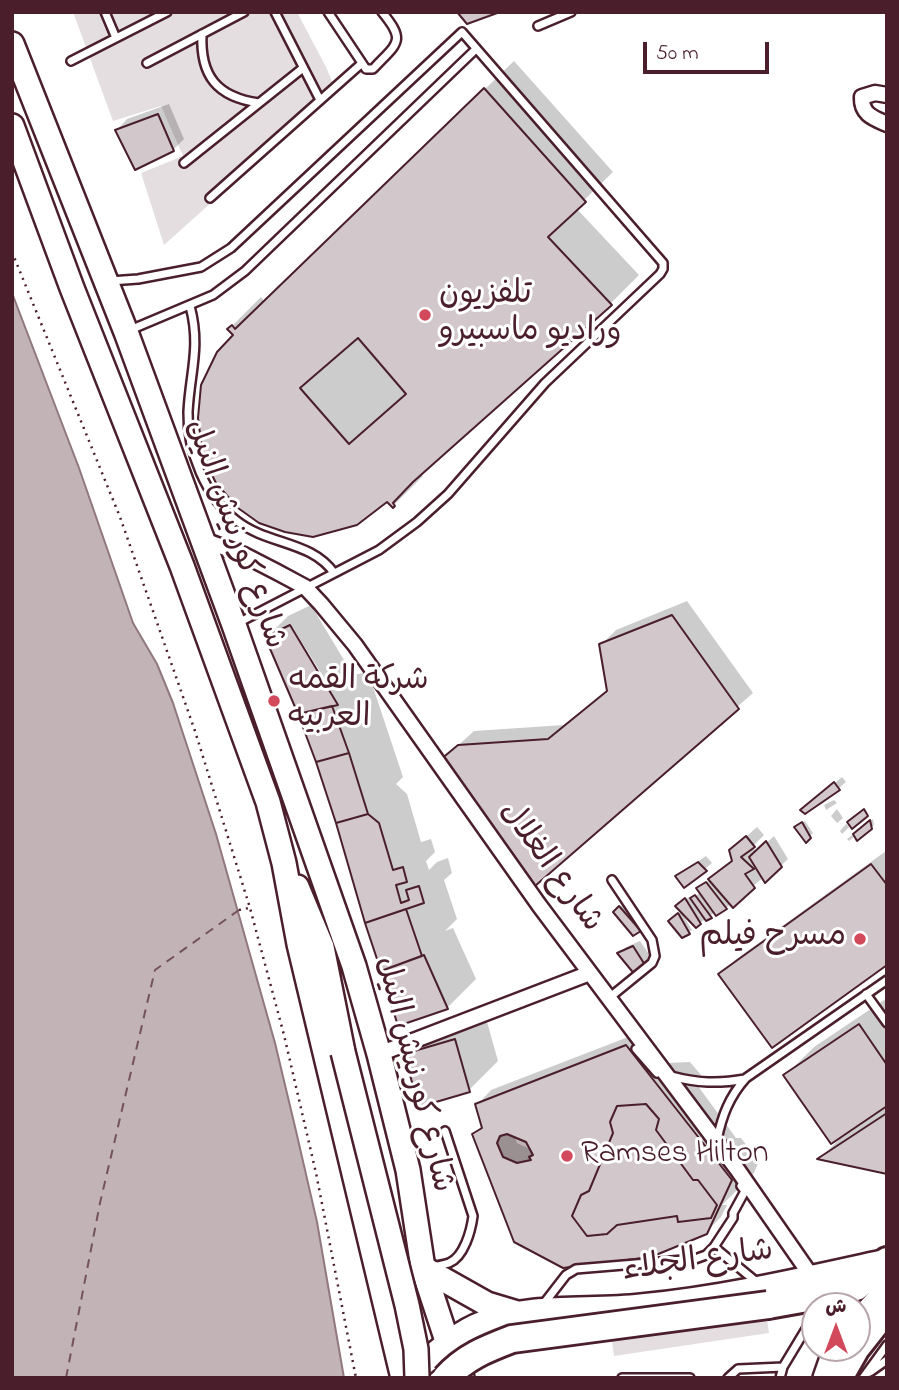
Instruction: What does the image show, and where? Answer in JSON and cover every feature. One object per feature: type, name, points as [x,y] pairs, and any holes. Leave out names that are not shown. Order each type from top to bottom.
[{"type":"highway","points":[[446,1378],[456,1367],[478,1352],[512,1339],[766,1296],[841,1292],[856,1287],[887,1261]]},
{"type":"highway","points":[[871,1326],[885,1304]]},
{"type":"main road","name":"شارع كورنيش النيل","points":[[12,44],[126,332],[234,625],[354,966],[408,1170],[422,1260],[462,1378]]},
{"type":"main road","name":"شارع كورنيش النيل","points":[[12,126],[72,288],[201,616],[268,802],[284,863],[299,944],[404,1378]]},
{"type":"main road","points":[[284,863],[304,899],[322,947],[343,1052],[407,1305],[416,1349],[417,1378]]},
{"type":"main road","points":[[377,1268],[383,1280],[389,1284],[399,1283],[422,1260]]},
{"type":"main road","name":"شارع الجلاء","points":[[422,1260],[487,1304],[527,1312]]},
{"type":"main road","name":"شارع الجلاء","points":[[404,1378],[448,1343],[482,1323],[527,1312],[766,1296],[812,1277],[887,1261]]},
{"type":"street","points":[[887,94],[868,94],[862,97],[862,104],[869,116],[887,124]]},
{"type":"street","name":"شارع الغلال","points":[[201,539],[244,555],[305,587],[355,645],[531,894],[717,1142],[748,1190],[812,1277]]},
{"type":"street","points":[[379,1054],[590,973]]},
{"type":"lane","points":[[105,12],[117,38]]},
{"type":"lane","points":[[71,61],[167,12]]},
{"type":"lane","points":[[147,63],[244,12]]},
{"type":"lane","points":[[275,12],[320,100]]},
{"type":"lane","points":[[328,12],[366,69],[373,69],[395,46],[398,38],[396,29],[382,12]]},
{"type":"lane","points":[[538,26],[571,12]]},
{"type":"lane","points":[[106,281],[138,279],[201,267],[231,248],[462,32],[660,258],[663,269],[545,383],[448,494],[417,522],[379,550],[234,625]]},
{"type":"lane","points":[[202,34],[201,53],[206,71],[214,83],[225,93],[241,100],[259,103]]},
{"type":"lane","points":[[126,332],[213,295],[245,271],[477,49]]},
{"type":"lane","points":[[210,198],[361,64]]},
{"type":"lane","points":[[184,163],[303,68]]},
{"type":"lane","points":[[190,306],[196,356],[188,414],[197,466],[213,494],[234,519],[253,532],[317,555],[334,573]]},
{"type":"lane","points":[[609,998],[652,963],[655,956],[652,940],[612,880]]},
{"type":"lane","points":[[717,1142],[726,1107],[746,1078],[887,980]]},
{"type":"lane","points":[[866,994],[887,1023]]},
{"type":"lane","points":[[527,1312],[576,1269],[695,1259],[706,1255],[733,1218],[733,1213],[748,1190],[636,1049],[645,1046]]},
{"type":"lane","points":[[667,1074],[705,1083],[724,1083],[746,1078]]},
{"type":"lane","points":[[422,1260],[451,1262],[458,1257],[472,1227],[473,1216],[445,1131]]},
{"type":"lane","points":[[714,1247],[766,1296]]},
{"type":"lane","points":[[780,1378],[783,1367],[801,1337]]},
{"type":"lane","points":[[855,1377],[887,1345]]},
{"type":"lane","points":[[855,1377],[887,1360]]},
{"type":"lane","points":[[727,1378],[738,1369],[783,1367]]},
{"type":"lane","points":[[622,1378],[690,1378]]},
{"type":"path","points":[[12,252],[120,517],[195,731],[250,908],[284,1035],[316,1173],[356,1378]]},
{"type":"path","points":[[239,910],[250,908]]},
{"type":"shaded area","points":[[73,12],[297,12],[336,91],[164,245],[141,173],[183,156],[161,106],[113,121]]},
{"type":"shaded area","points":[[12,293],[79,468],[133,623],[157,664],[173,703],[216,834],[275,1043],[296,1131],[317,1222],[344,1378],[12,1378]]},
{"type":"shaded area","points":[[507,1134],[526,1142],[533,1155],[529,1157],[531,1160],[517,1163],[503,1157],[497,1143],[500,1136]]},
{"type":"shaded area","points":[[766,1312],[769,1333],[614,1356],[611,1334]]},
{"type":"building","points":[[457,12],[500,12],[467,24]]},
{"type":"building","name":"تلفزيون وراديو ماسبيرو","points":[[484,88],[586,202],[548,237],[612,305],[413,482],[393,503],[393,508],[387,502],[357,525],[313,537],[285,532],[259,523],[238,508],[216,483],[203,457],[198,418],[201,385],[217,352],[233,335],[227,329],[232,325],[235,329]]},
{"type":"building","points":[[158,114],[174,151],[135,170],[115,130]]},
{"type":"building","points":[[358,338],[406,394],[349,444],[300,388]]},
{"type":"building","points":[[672,615],[739,709],[535,886],[440,760],[458,745],[548,739],[607,691],[599,644]]},
{"type":"building","points":[[290,625],[338,705],[298,714],[265,637]]},
{"type":"building","points":[[332,706],[349,753],[316,762],[298,714]]},
{"type":"building","points":[[349,753],[368,814],[336,823],[316,762]]},
{"type":"building","points":[[834,782],[840,790],[805,814],[800,810]]},
{"type":"building","points":[[864,809],[868,816],[852,829],[847,822]]},
{"type":"building","points":[[368,814],[379,823],[393,870],[403,867],[407,882],[396,885],[401,903],[409,900],[406,890],[419,886],[424,903],[365,923],[336,823]]},
{"type":"building","points":[[870,820],[872,829],[857,841],[853,834]]},
{"type":"building","points":[[802,822],[811,838],[806,843],[794,827]]},
{"type":"building","points":[[746,836],[755,847],[741,857],[754,869],[745,874],[755,888],[733,908],[708,879],[732,861],[729,850]]},
{"type":"building","points":[[766,841],[782,867],[765,883],[749,857]]},
{"type":"building","points":[[698,862],[707,871],[684,888],[675,876]]},
{"type":"building","points":[[871,864],[887,885],[887,965],[772,1048],[718,974]]},
{"type":"building","points":[[706,882],[727,909],[716,916],[696,888]]},
{"type":"building","points":[[695,895],[712,918],[706,921],[690,898]]},
{"type":"building","points":[[685,898],[701,924],[696,928],[675,906]]},
{"type":"building","points":[[619,906],[641,931],[633,936],[613,912]]},
{"type":"building","points":[[406,909],[422,956],[381,971],[365,923]]},
{"type":"building","points":[[678,913],[690,934],[682,938],[668,921]]},
{"type":"building","points":[[633,946],[645,965],[636,976],[617,953]]},
{"type":"building","points":[[424,955],[448,1009],[398,1026],[381,971]]},
{"type":"building","points":[[859,1024],[887,1065],[887,1106],[831,1144],[783,1075]]},
{"type":"building","points":[[455,1039],[470,1092],[419,1107],[404,1054]]},
{"type":"building","name":"Ramses Hilton","points":[[626,1045],[732,1180],[707,1234],[651,1257],[563,1268],[514,1242],[472,1134],[482,1128],[475,1104]],"holes":[[[646,1104],[659,1119],[656,1130],[693,1180],[698,1180],[717,1205],[711,1218],[678,1222],[677,1216],[617,1225],[607,1234],[587,1236],[572,1216],[581,1195],[589,1191],[613,1133],[610,1122],[617,1106]],[[507,1134],[526,1142],[533,1155],[529,1157],[531,1160],[517,1163],[503,1157],[497,1143],[500,1136]]]},
{"type":"building","points":[[646,1104],[659,1119],[656,1130],[693,1180],[698,1180],[717,1205],[711,1218],[678,1222],[677,1216],[617,1225],[607,1234],[587,1236],[572,1216],[581,1195],[589,1191],[613,1133],[610,1122],[617,1106]]},
{"type":"building","points":[[887,1113],[887,1174],[817,1159]]},
{"type":"ferry route","points":[[66,1378],[100,1203],[155,970],[239,910]]},
{"type":"place","name":"تلفزيون وراديو ماسبيرو","points":[[425,315]]},
{"type":"place","name":"شركة القمه العربيه","points":[[274,701]]},
{"type":"place","name":"مسرح فيلم","points":[[860,939]]},
{"type":"place","name":"Ramses Hilton","points":[[567,1156]]}]
